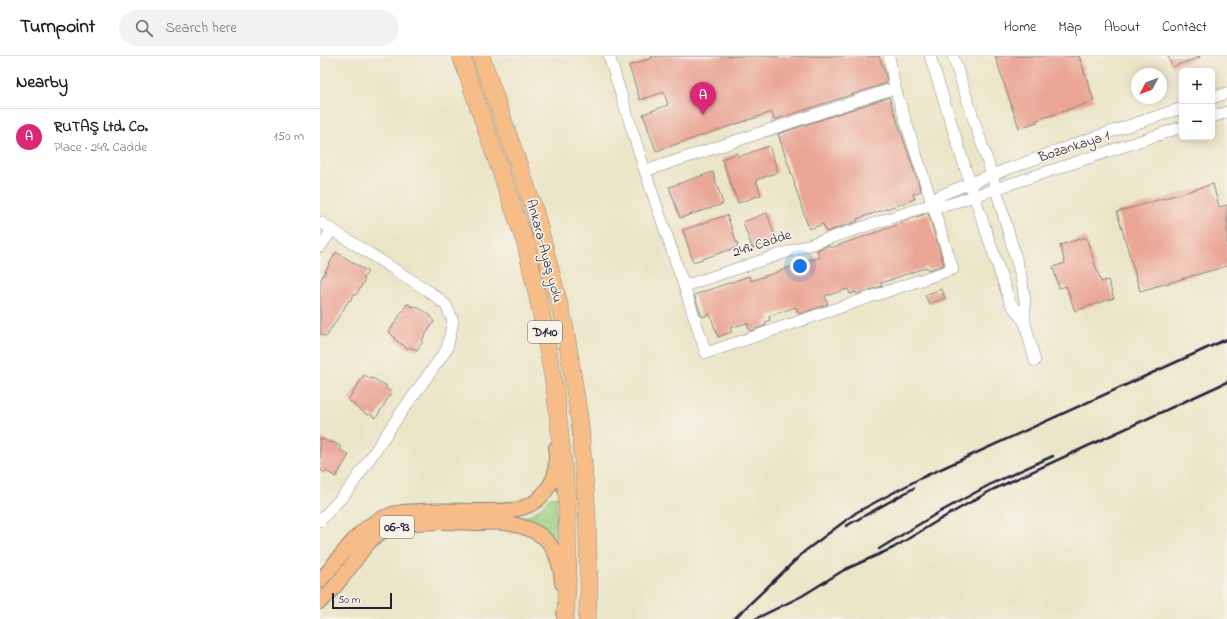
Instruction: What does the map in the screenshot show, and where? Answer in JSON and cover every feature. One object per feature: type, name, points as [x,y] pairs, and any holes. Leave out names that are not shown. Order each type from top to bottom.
[{"type":"highway","name":"Ankara-Ayaş yolu","points":[[461,56],[526,245],[542,317],[555,388],[567,497],[568,572],[565,618]]},
{"type":"highway","name":"Ankara-Ayaş yolu","points":[[481,56],[536,215],[565,327],[580,423],[587,512],[589,589],[586,619]]},
{"type":"main road","points":[[555,388],[556,460],[554,474],[544,495],[536,502],[516,510],[505,517],[521,526],[533,530],[553,547],[557,556],[562,579],[565,618]]},
{"type":"main road","name":"06-93","points":[[320,581],[357,536],[367,527],[390,515],[404,512],[432,511],[505,517]]},
{"type":"main road","name":"06-93","points":[[320,602],[338,583],[366,544],[387,530],[410,524],[505,517]]},
{"type":"street","points":[[612,57],[645,171],[706,353],[953,269],[895,88],[889,56]]},
{"type":"street","points":[[930,56],[970,183],[1010,302],[1025,323]]},
{"type":"street","points":[[953,56],[992,175],[1021,276],[1025,300],[1025,323],[1035,361]]},
{"type":"street","points":[[645,171],[895,88]]},
{"type":"street","points":[[1215,97],[1227,93]]},
{"type":"street","points":[[933,204],[939,196],[970,183],[1086,140],[1179,109]]},
{"type":"street","points":[[1215,115],[1227,112]]},
{"type":"street","name":"Bozankaya 1","points":[[933,204],[944,206],[1179,127]]},
{"type":"street","name":"249. Cadde","points":[[684,286],[933,204]]},
{"type":"street","points":[[320,222],[430,292],[446,305],[453,322],[447,349],[398,417],[350,488],[320,521]]},
{"type":"street","points":[[320,247],[332,230]]},
{"type":"green space","points":[[557,496],[555,538],[544,530],[518,519],[536,511],[550,497]]},
{"type":"building","points":[[651,56],[879,56],[885,72],[887,83],[774,120],[772,112],[656,151],[643,114],[668,105],[664,92],[640,100],[629,66],[652,58]]},
{"type":"building","points":[[995,56],[1079,56],[1094,101],[1037,120],[1037,122],[1019,128]]},
{"type":"building","points":[[1168,56],[1200,56],[1200,57],[1172,67]]},
{"type":"building","points":[[889,97],[921,191],[913,194],[915,199],[857,219],[858,221],[847,225],[826,232],[823,224],[809,229],[778,134]]},
{"type":"building","points":[[769,146],[778,172],[756,180],[761,195],[738,203],[722,159],[737,153],[738,157]]},
{"type":"building","points":[[713,172],[723,204],[680,218],[669,187]]},
{"type":"building","points":[[1213,184],[1219,207],[1227,205],[1227,266],[1140,291],[1117,212]]},
{"type":"building","points":[[767,213],[776,240],[752,248],[743,222]]},
{"type":"building","points":[[928,213],[944,265],[928,270],[927,267],[881,283],[882,286],[857,294],[856,292],[850,294],[848,289],[825,296],[828,304],[799,314],[796,307],[769,316],[770,320],[765,322],[766,325],[750,331],[747,323],[730,328],[732,332],[718,337],[710,314],[702,317],[694,295],[749,276],[751,281],[820,257],[817,250],[829,245],[830,248]]},
{"type":"building","points":[[727,215],[738,247],[693,262],[683,230]]},
{"type":"building","points":[[1086,237],[1101,282],[1108,280],[1114,298],[1075,311],[1066,286],[1059,288],[1053,267],[1065,263],[1060,245]]},
{"type":"building","points":[[336,252],[368,272],[363,278],[365,280],[356,295],[354,294],[350,301],[349,300],[326,337],[320,334],[320,281]]},
{"type":"building","points":[[941,289],[945,298],[929,304],[925,295]]},
{"type":"building","points":[[407,304],[414,307],[415,306],[429,314],[434,322],[417,350],[410,347],[408,349],[394,339],[395,338],[389,332]]},
{"type":"building","points":[[364,375],[387,386],[385,388],[392,392],[376,418],[354,406],[355,405],[348,400]]},
{"type":"building","points":[[320,438],[332,443],[333,442],[341,447],[339,449],[349,455],[336,477],[326,471],[325,473],[320,470]]},
{"type":"railway","points":[[734,619],[805,551],[857,512],[921,478],[1227,339]]},
{"type":"railway","points":[[755,619],[802,596],[844,570],[893,548],[992,490],[1227,382]]},
{"type":"railway","points":[[879,549],[936,514],[991,484],[1053,456]]},
{"type":"railway","points":[[846,526],[914,488]]},
{"type":"place","name":"RUTAŞ Ltd. Co.","points":[[703,115]]}]
